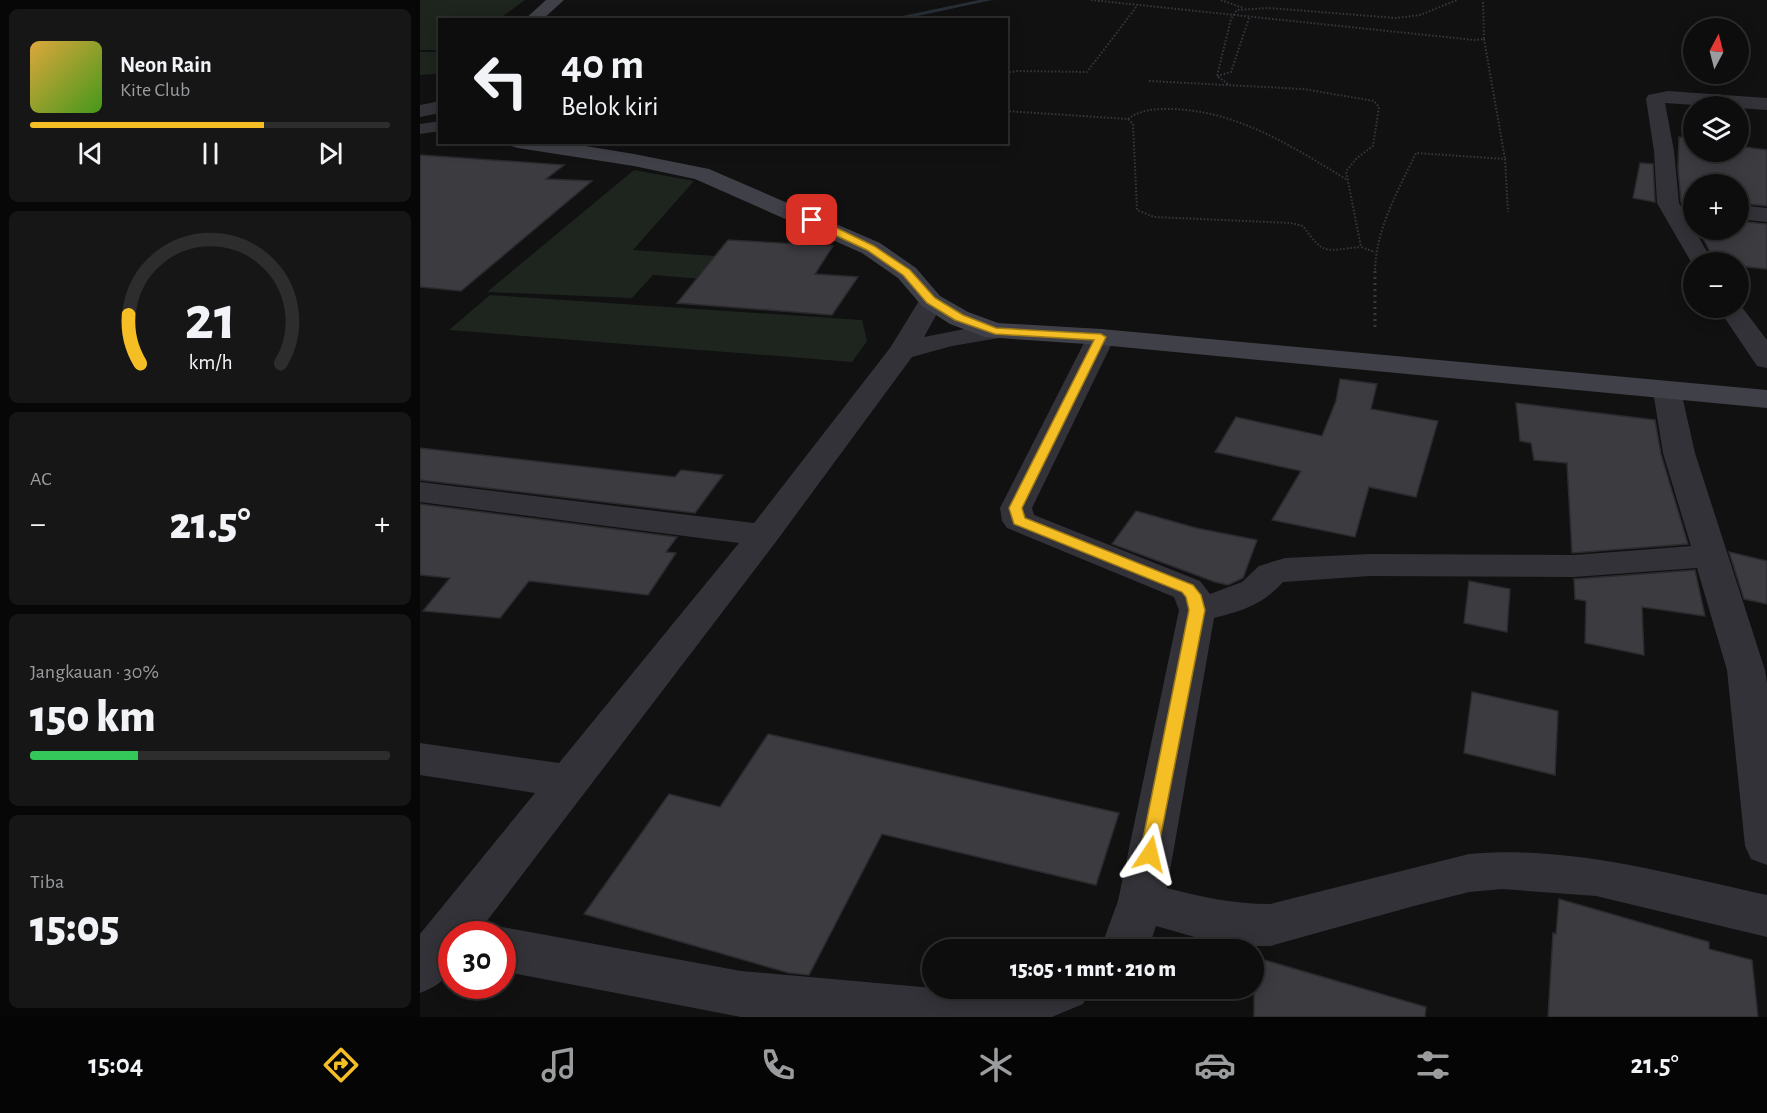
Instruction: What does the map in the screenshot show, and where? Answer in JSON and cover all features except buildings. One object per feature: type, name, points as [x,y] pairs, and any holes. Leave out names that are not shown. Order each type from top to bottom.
[{"type":"street","points":[[534,18],[555,0]]},
{"type":"street","points":[[1695,252],[1668,203],[1657,97],[1767,104]]},
{"type":"street","points":[[420,111],[438,107]]},
{"type":"street","points":[[531,144],[634,160],[701,174],[793,212],[871,248],[907,273],[931,300],[959,318],[995,331]]},
{"type":"street","points":[[1668,203],[1683,205]]},
{"type":"street","points":[[1749,213],[1767,215]]},
{"type":"street","points":[[461,921],[763,535],[902,351],[931,300]]},
{"type":"street","points":[[1738,318],[1767,360]]},
{"type":"street","points":[[902,351],[950,338],[995,331],[1101,337],[1767,399]]},
{"type":"street","points":[[1101,337],[1016,508],[1019,521],[1187,589],[1193,595],[1197,610],[1141,901],[1128,939]]},
{"type":"street","points":[[1667,391],[1679,453],[1746,670],[1767,846]]},
{"type":"street","points":[[420,492],[763,535]]},
{"type":"street","points":[[1197,610],[1232,601],[1255,590],[1271,574],[1285,570],[1370,565],[1574,566],[1711,556]]},
{"type":"street","points":[[420,759],[570,781]]},
{"type":"street","points":[[1141,901],[1240,926],[1270,925],[1468,873],[1502,870],[1596,877],[1767,916]]},
{"type":"street","points":[[516,952],[741,994],[960,1013],[1032,999]]},
{"type":"lane","points":[[420,129],[438,126]]},
{"type":"path","points":[[1091,0],[1249,18],[1484,39]]},
{"type":"path","points":[[1221,0],[1244,8]]},
{"type":"path","points":[[1217,76],[1233,15],[1237,10],[1269,8],[1396,18],[1420,15],[1456,0]]},
{"type":"path","points":[[1483,0],[1484,39],[1505,159],[1508,212]]},
{"type":"path","points":[[1008,72],[1017,70],[1087,72],[1137,5]]},
{"type":"path","points":[[1217,76],[1231,72],[1249,18]]},
{"type":"path","points":[[1217,76],[1228,84]]},
{"type":"path","points":[[1149,81],[1303,89],[1374,101],[1379,107],[1373,146],[1357,158],[1346,171],[1361,247]]},
{"type":"path","points":[[1128,119],[1137,111],[1144,110],[1173,109],[1216,113],[1252,127],[1347,179]]},
{"type":"path","points":[[1008,111],[1128,119],[1133,124],[1137,210],[1142,214],[1154,217],[1291,223],[1303,226],[1318,247],[1327,250],[1361,247],[1375,252]]},
{"type":"path","points":[[1374,364],[1375,252],[1389,211],[1416,153],[1505,159]]},
{"type":"shaded area","points":[[420,0],[525,0],[500,18],[438,18],[438,50],[420,50]]},
{"type":"shaded area","points":[[420,52],[438,52],[436,74],[420,75]]},
{"type":"shaded area","points":[[634,170],[694,181],[633,250],[783,261],[727,281],[653,275],[632,298],[487,292]]},
{"type":"shaded area","points":[[490,295],[862,320],[867,341],[852,362],[449,330]]},
{"type":"waterway","points":[[896,18],[989,0]]},
{"type":"route","points":[[812,220],[871,248],[907,273],[931,300],[959,318],[995,331],[1101,337],[1016,508],[1019,521],[1187,589],[1193,595],[1197,610],[1150,854]]}]
